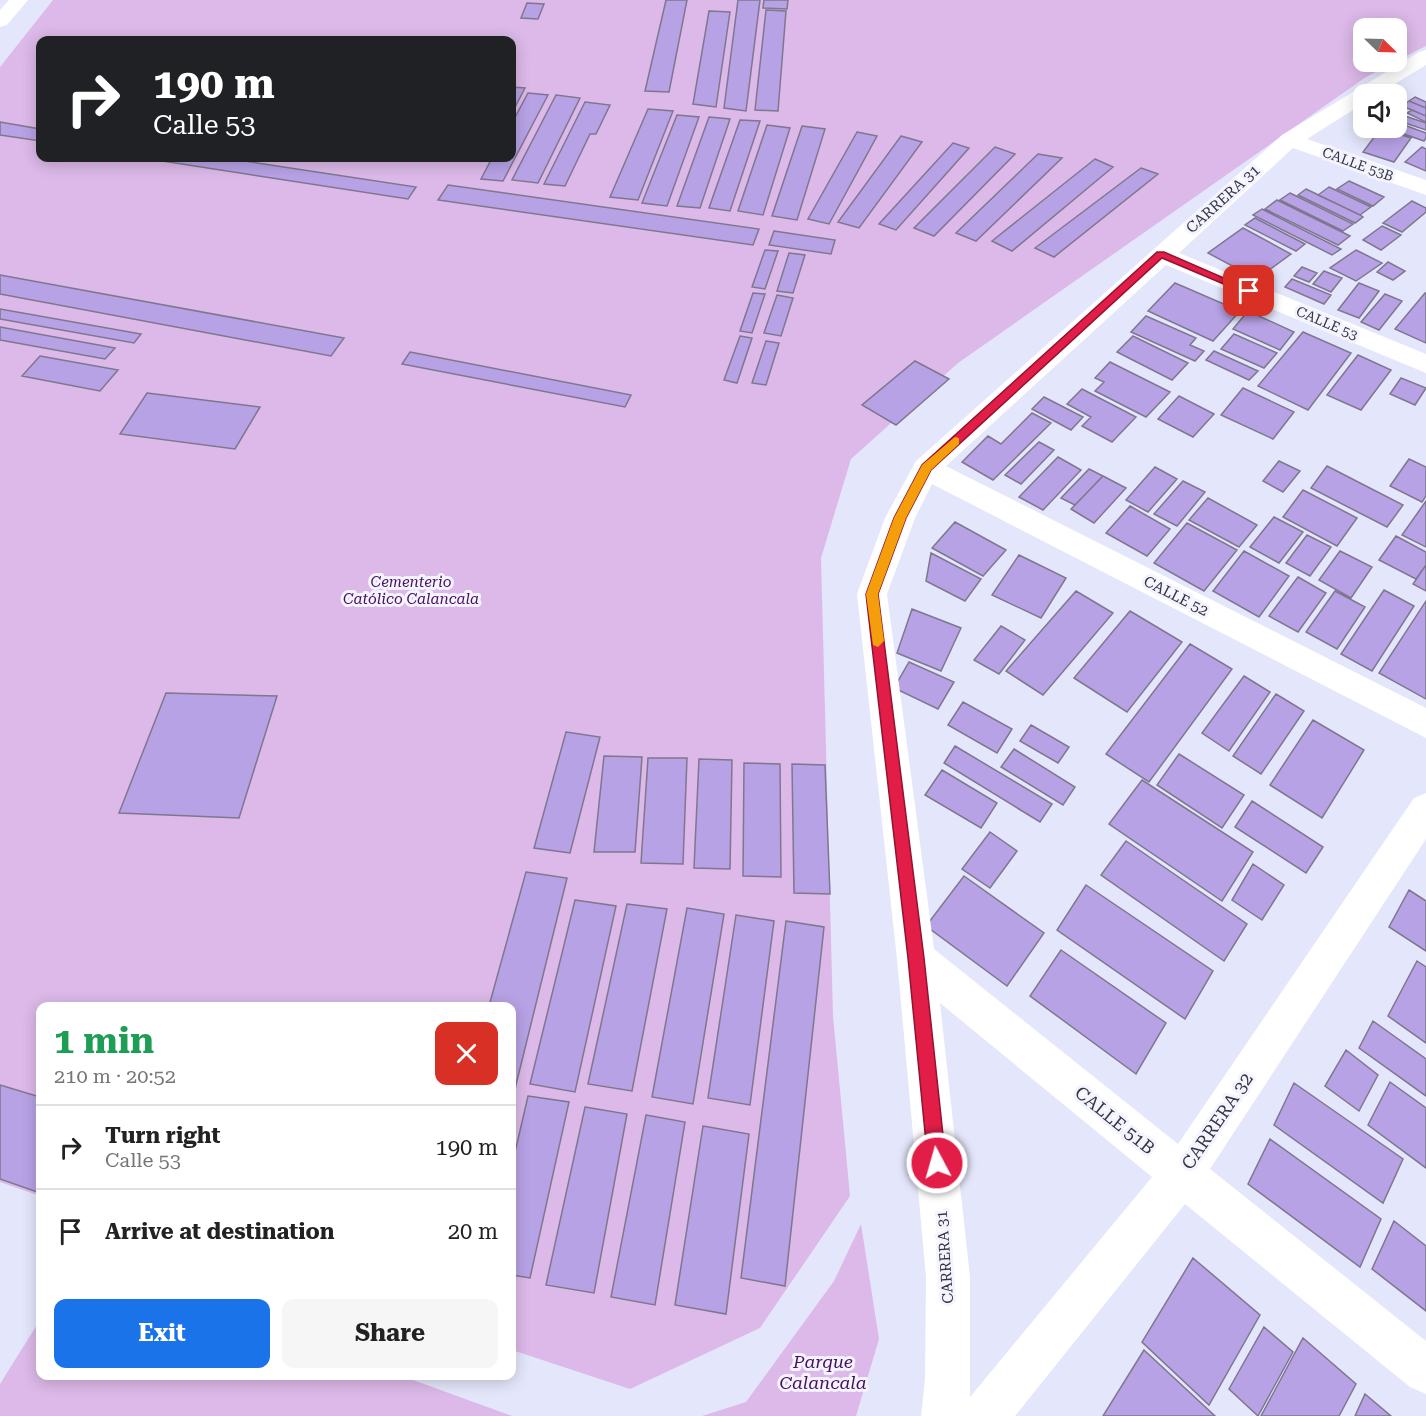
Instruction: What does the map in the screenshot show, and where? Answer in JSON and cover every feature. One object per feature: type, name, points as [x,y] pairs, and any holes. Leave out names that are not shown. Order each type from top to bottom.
[{"type":"street","points":[[0,21],[19,0]]},
{"type":"street","name":"CARRERA 31","points":[[945,1416],[948,1378],[948,1277],[916,958],[872,594],[900,518],[926,468],[1290,140],[1426,56]]},
{"type":"street","name":"CALLE 53B","points":[[1290,140],[1426,188]]},
{"type":"street","name":"CALLE 53","points":[[1161,254],[1426,364]]},
{"type":"street","name":"CALLE 52","points":[[926,468],[1426,724]]},
{"type":"street","name":"CARRERA 32","points":[[985,1416],[1182,1174],[1426,809]]},
{"type":"street","name":"CALLE 51B","points":[[916,958],[1426,1371]]},
{"type":"green space","name":"Cementerio Católico Calancala","points":[[53,0],[1426,0],[1426,46],[1407,56],[1407,18],[1353,18],[1353,72],[1376,72],[1353,84],[958,363],[851,459],[821,558],[833,1016],[850,1196],[760,1328],[630,1389],[516,1351],[516,1002],[36,1002],[36,1195],[0,1182],[0,67]]},
{"type":"green space","name":"Parque Calancala","points":[[861,1224],[879,1339],[856,1416],[702,1416],[746,1402],[834,1281]]},
{"type":"green space","points":[[36,1326],[36,1380],[413,1380],[512,1416],[0,1416],[0,1384]]},
{"type":"building","points":[[666,0],[687,0],[669,92],[645,91]]},
{"type":"building","points":[[738,0],[760,0],[746,111],[724,108]]},
{"type":"building","points":[[764,0],[788,0],[787,9],[763,8]]},
{"type":"building","points":[[527,3],[544,4],[538,19],[521,18]]},
{"type":"building","points":[[766,10],[786,11],[778,111],[755,110]]},
{"type":"building","points":[[709,11],[730,12],[716,107],[693,104]]},
{"type":"building","points":[[516,87],[525,88],[516,105]]},
{"type":"building","points":[[528,93],[548,95],[516,156],[516,116]]},
{"type":"building","points":[[556,95],[580,98],[538,183],[512,180]]},
{"type":"building","points":[[1415,97],[1426,102],[1426,108],[1409,101]]},
{"type":"building","points":[[1409,101],[1426,108],[1426,116],[1407,108]]},
{"type":"building","points":[[585,102],[610,105],[596,134],[590,134],[565,186],[544,184]]},
{"type":"building","points":[[648,109],[673,111],[638,200],[610,197]]},
{"type":"building","points":[[1412,110],[1426,116],[1426,122],[1407,113]]},
{"type":"building","points":[[677,115],[699,117],[667,206],[642,203]]},
{"type":"building","points":[[709,117],[730,119],[700,208],[677,206]]},
{"type":"building","points":[[1407,117],[1426,123],[1426,130],[1407,124]]},
{"type":"building","points":[[740,120],[760,121],[730,211],[709,208]]},
{"type":"building","points":[[0,122],[36,128],[36,140],[0,135]]},
{"type":"building","points":[[767,125],[790,128],[763,215],[738,211]]},
{"type":"building","points":[[802,126],[825,129],[797,220],[772,216]]},
{"type":"building","points":[[1407,126],[1426,133],[1424,141],[1407,135]]},
{"type":"building","points":[[857,132],[877,136],[829,224],[808,219]]},
{"type":"building","points":[[901,136],[922,142],[859,228],[838,222]]},
{"type":"building","points":[[1374,138],[1411,138],[1394,162],[1363,152]]},
{"type":"building","points":[[953,143],[969,148],[896,230],[879,224]]},
{"type":"building","points":[[995,147],[1015,154],[934,236],[914,228]]},
{"type":"building","points":[[1422,147],[1426,149],[1426,171],[1405,162]]},
{"type":"building","points":[[1038,154],[1062,158],[976,241],[956,233]]},
{"type":"building","points":[[1095,159],[1113,167],[1012,251],[992,241]]},
{"type":"building","points":[[169,162],[251,162],[416,187],[408,199]]},
{"type":"building","points":[[490,162],[513,162],[503,181],[481,179]]},
{"type":"building","points":[[1141,168],[1158,174],[1054,257],[1035,248]]},
{"type":"building","points":[[1349,181],[1384,197],[1373,206],[1337,189]]},
{"type":"building","points":[[448,185],[759,229],[753,245],[438,200]]},
{"type":"building","points":[[1329,187],[1371,207],[1360,215],[1318,195]]},
{"type":"building","points":[[1306,189],[1363,217],[1355,223],[1298,195]]},
{"type":"building","points":[[1290,193],[1353,224],[1343,231],[1280,200]]},
{"type":"building","points":[[1277,200],[1350,236],[1338,245],[1265,209]]},
{"type":"building","points":[[1412,201],[1426,208],[1426,212],[1402,232],[1383,223]]},
{"type":"building","points":[[1262,209],[1341,249],[1332,255],[1253,215]]},
{"type":"building","points":[[1255,218],[1305,244],[1296,251],[1245,225]]},
{"type":"building","points":[[1382,226],[1401,235],[1381,250],[1363,240]]},
{"type":"building","points":[[1243,228],[1291,254],[1257,279],[1208,253]]},
{"type":"building","points":[[774,231],[835,240],[831,254],[769,245]]},
{"type":"building","points":[[765,250],[778,251],[765,289],[752,287]]},
{"type":"building","points":[[1356,250],[1382,263],[1356,281],[1330,268]]},
{"type":"building","points":[[789,253],[805,255],[793,293],[777,291]]},
{"type":"building","points":[[1388,262],[1405,271],[1393,280],[1377,272]]},
{"type":"building","points":[[1302,267],[1317,273],[1309,282],[1294,276]]},
{"type":"building","points":[[1324,271],[1342,278],[1331,292],[1313,284]]},
{"type":"building","points":[[0,275],[344,338],[331,356],[0,294]]},
{"type":"building","points":[[1292,279],[1331,295],[1324,304],[1285,287]]},
{"type":"building","points":[[1175,283],[1240,311],[1213,341],[1148,311]]},
{"type":"building","points":[[1359,283],[1379,291],[1359,318],[1338,310]]},
{"type":"building","points":[[753,293],[765,294],[752,333],[740,331]]},
{"type":"building","points":[[1426,293],[1426,343],[1395,329]]},
{"type":"building","points":[[1385,294],[1402,301],[1379,330],[1361,322]]},
{"type":"building","points":[[777,295],[793,298],[781,336],[764,333]]},
{"type":"building","points":[[0,309],[141,334],[134,343],[0,319]]},
{"type":"building","points":[[1248,311],[1294,332],[1280,350],[1233,329]]},
{"type":"building","points":[[1146,316],[1196,338],[1190,345],[1204,351],[1195,361],[1131,332]]},
{"type":"building","points":[[0,327],[115,348],[105,359],[0,340]]},
{"type":"building","points":[[1303,332],[1351,353],[1308,410],[1258,386]]},
{"type":"building","points":[[1234,334],[1277,353],[1264,368],[1221,349]]},
{"type":"building","points":[[740,336],[752,338],[737,383],[724,380]]},
{"type":"building","points":[[1133,336],[1188,363],[1172,380],[1117,352]]},
{"type":"building","points":[[766,341],[779,343],[766,385],[752,383]]},
{"type":"building","points":[[1214,351],[1258,371],[1249,380],[1206,360]]},
{"type":"building","points":[[410,352],[631,395],[625,407],[402,364]]},
{"type":"building","points":[[1358,355],[1391,370],[1361,410],[1327,395]]},
{"type":"building","points":[[40,356],[118,370],[100,391],[22,376]]},
{"type":"building","points":[[915,361],[949,379],[896,425],[862,405]]},
{"type":"building","points":[[1110,362],[1170,392],[1146,417],[1095,391],[1104,382],[1095,378]]},
{"type":"building","points":[[1401,378],[1426,388],[1415,405],[1390,394]]},
{"type":"building","points":[[1243,388],[1294,412],[1273,439],[1221,415]]},
{"type":"building","points":[[1082,389],[1136,417],[1112,442],[1082,426],[1091,417],[1067,404]]},
{"type":"building","points":[[147,393],[260,407],[235,449],[120,434]]},
{"type":"building","points":[[1179,396],[1214,414],[1193,437],[1158,419]]},
{"type":"building","points":[[1044,397],[1083,417],[1071,430],[1032,409]]},
{"type":"building","points":[[1032,413],[1051,423],[993,480],[962,462],[988,436],[1001,444]]},
{"type":"building","points":[[1039,442],[1054,450],[1021,484],[1005,475]]},
{"type":"building","points":[[1058,457],[1081,470],[1043,510],[1019,497]]},
{"type":"building","points":[[1409,459],[1426,467],[1426,496],[1422,502],[1390,486]]},
{"type":"building","points":[[1279,461],[1300,471],[1283,492],[1263,481]]},
{"type":"building","points":[[1327,466],[1403,505],[1387,527],[1311,488]]},
{"type":"building","points":[[1155,467],[1177,479],[1148,512],[1126,500]]},
{"type":"building","points":[[1089,469],[1103,476],[1075,505],[1061,498]]},
{"type":"building","points":[[1103,476],[1126,488],[1094,523],[1071,509]]},
{"type":"building","points":[[1183,481],[1205,492],[1177,526],[1154,514]]},
{"type":"building","points":[[1303,490],[1357,518],[1337,546],[1283,517]]},
{"type":"building","points":[[1208,498],[1257,525],[1239,547],[1189,520]]},
{"type":"building","points":[[1426,501],[1426,547],[1402,535]]},
{"type":"building","points":[[1130,506],[1170,529],[1147,556],[1106,533]]},
{"type":"building","points":[[1274,517],[1303,532],[1279,563],[1250,547]]},
{"type":"building","points":[[955,522],[1006,550],[983,576],[932,548]]},
{"type":"building","points":[[1187,523],[1237,550],[1204,591],[1154,563]]},
{"type":"building","points":[[1307,535],[1331,547],[1310,576],[1286,563]]},
{"type":"building","points":[[1396,536],[1426,552],[1426,565],[1416,579],[1379,560]]},
{"type":"building","points":[[1244,551],[1289,576],[1259,617],[1213,591]]},
{"type":"building","points":[[1340,551],[1372,567],[1351,598],[1319,580]]},
{"type":"building","points":[[931,553],[981,579],[965,601],[926,581]]},
{"type":"building","points":[[1019,555],[1066,578],[1041,618],[992,595]]},
{"type":"building","points":[[1426,565],[1426,591],[1413,584]]},
{"type":"building","points":[[1298,577],[1326,593],[1298,632],[1269,616]]},
{"type":"building","points":[[1384,590],[1414,606],[1372,671],[1341,654]]},
{"type":"building","points":[[1076,591],[1113,613],[1043,695],[1006,671]]},
{"type":"building","points":[[1335,591],[1365,607],[1337,649],[1306,632]]},
{"type":"building","points":[[1426,601],[1426,699],[1379,673]]},
{"type":"building","points":[[912,609],[961,628],[941,671],[897,653]]},
{"type":"building","points":[[1130,611],[1182,642],[1127,712],[1074,678]]},
{"type":"building","points":[[1001,626],[1025,640],[999,674],[974,660]]},
{"type":"building","points":[[1190,644],[1232,669],[1149,782],[1106,754]]},
{"type":"building","points":[[909,662],[954,682],[938,709],[894,688]]},
{"type":"building","points":[[1244,676],[1270,692],[1229,751],[1202,733]]},
{"type":"building","points":[[166,693],[277,696],[239,818],[119,813]]},
{"type":"building","points":[[1276,694],[1304,711],[1261,774],[1233,756]]},
{"type":"building","points":[[963,702],[1012,729],[997,753],[948,725]]},
{"type":"building","points":[[1313,720],[1364,750],[1322,818],[1270,785]]},
{"type":"building","points":[[1031,725],[1069,747],[1058,763],[1020,741]]},
{"type":"building","points":[[566,732],[600,737],[570,853],[534,848]]},
{"type":"building","points":[[955,746],[1052,804],[1040,822],[944,763]]},
{"type":"building","points":[[1014,749],[1075,787],[1063,805],[1001,767]]},
{"type":"building","points":[[1179,754],[1244,795],[1222,828],[1157,785]]},
{"type":"building","points":[[604,756],[642,757],[635,852],[594,852]]},
{"type":"building","points":[[648,758],[687,758],[683,864],[641,863]]},
{"type":"building","points":[[699,759],[732,760],[730,869],[694,868]]},
{"type":"building","points":[[744,763],[780,764],[781,877],[743,876]]},
{"type":"building","points":[[792,764],[825,765],[830,894],[794,893]]},
{"type":"building","points":[[942,770],[997,803],[981,828],[925,795]]},
{"type":"building","points":[[1142,780],[1253,852],[1222,901],[1109,824]]},
{"type":"building","points":[[1252,801],[1323,847],[1306,873],[1235,827]]},
{"type":"building","points":[[990,832],[1017,851],[990,888],[962,869]]},
{"type":"building","points":[[1126,841],[1247,924],[1224,961],[1101,875]]},
{"type":"building","points":[[1253,864],[1284,885],[1262,920],[1232,900]]},
{"type":"building","points":[[526,872],[567,878],[516,1085],[516,1002],[490,1002]]},
{"type":"building","points":[[964,876],[1044,933],[1007,986],[926,926]]},
{"type":"building","points":[[1086,885],[1213,971],[1185,1019],[1057,930]]},
{"type":"building","points":[[1409,890],[1426,901],[1426,951],[1389,927]]},
{"type":"building","points":[[575,900],[616,906],[575,1092],[530,1084]]},
{"type":"building","points":[[627,904],[667,909],[632,1091],[588,1084]]},
{"type":"building","points":[[687,908],[724,914],[693,1104],[652,1097]]},
{"type":"building","points":[[736,915],[774,921],[750,1105],[708,1098]]},
{"type":"building","points":[[786,921],[824,927],[785,1286],[741,1278]]},
{"type":"building","points":[[1061,950],[1166,1023],[1136,1074],[1030,996]]},
{"type":"building","points":[[1417,961],[1426,967],[1426,1043],[1388,1016]]},
{"type":"building","points":[[1373,1021],[1426,1059],[1426,1096],[1359,1048]]},
{"type":"building","points":[[1346,1050],[1378,1075],[1359,1111],[1325,1086]]},
{"type":"building","points":[[1390,1082],[1426,1108],[1426,1168],[1368,1125]]},
{"type":"building","points":[[1294,1083],[1403,1159],[1383,1203],[1274,1125]]},
{"type":"building","points":[[0,1085],[36,1096],[36,1192],[0,1179]]},
{"type":"building","points":[[528,1096],[569,1102],[530,1278],[516,1276],[516,1148]]},
{"type":"building","points":[[585,1107],[627,1114],[594,1293],[546,1285]]},
{"type":"building","points":[[646,1115],[685,1122],[655,1305],[611,1297]]},
{"type":"building","points":[[703,1126],[749,1134],[726,1314],[675,1305]]},
{"type":"building","points":[[1270,1139],[1381,1219],[1360,1267],[1248,1184]]},
{"type":"building","points":[[1394,1221],[1426,1246],[1426,1311],[1372,1269]]},
{"type":"building","points":[[1193,1258],[1260,1315],[1209,1405],[1142,1342]]},
{"type":"building","points":[[1264,1327],[1293,1352],[1258,1416],[1229,1389]]},
{"type":"building","points":[[1303,1338],[1356,1384],[1339,1416],[1261,1416]]},
{"type":"building","points":[[1144,1350],[1215,1416],[1103,1416]]},
{"type":"building","points":[[1365,1394],[1391,1416],[1355,1416]]},
{"type":"slow traffic","points":[[878,641],[872,594],[900,518],[926,468],[955,441]]},
{"type":"route","points":[[937,1163],[916,958],[872,594],[900,518],[926,468],[1161,254],[1249,291]]}]
